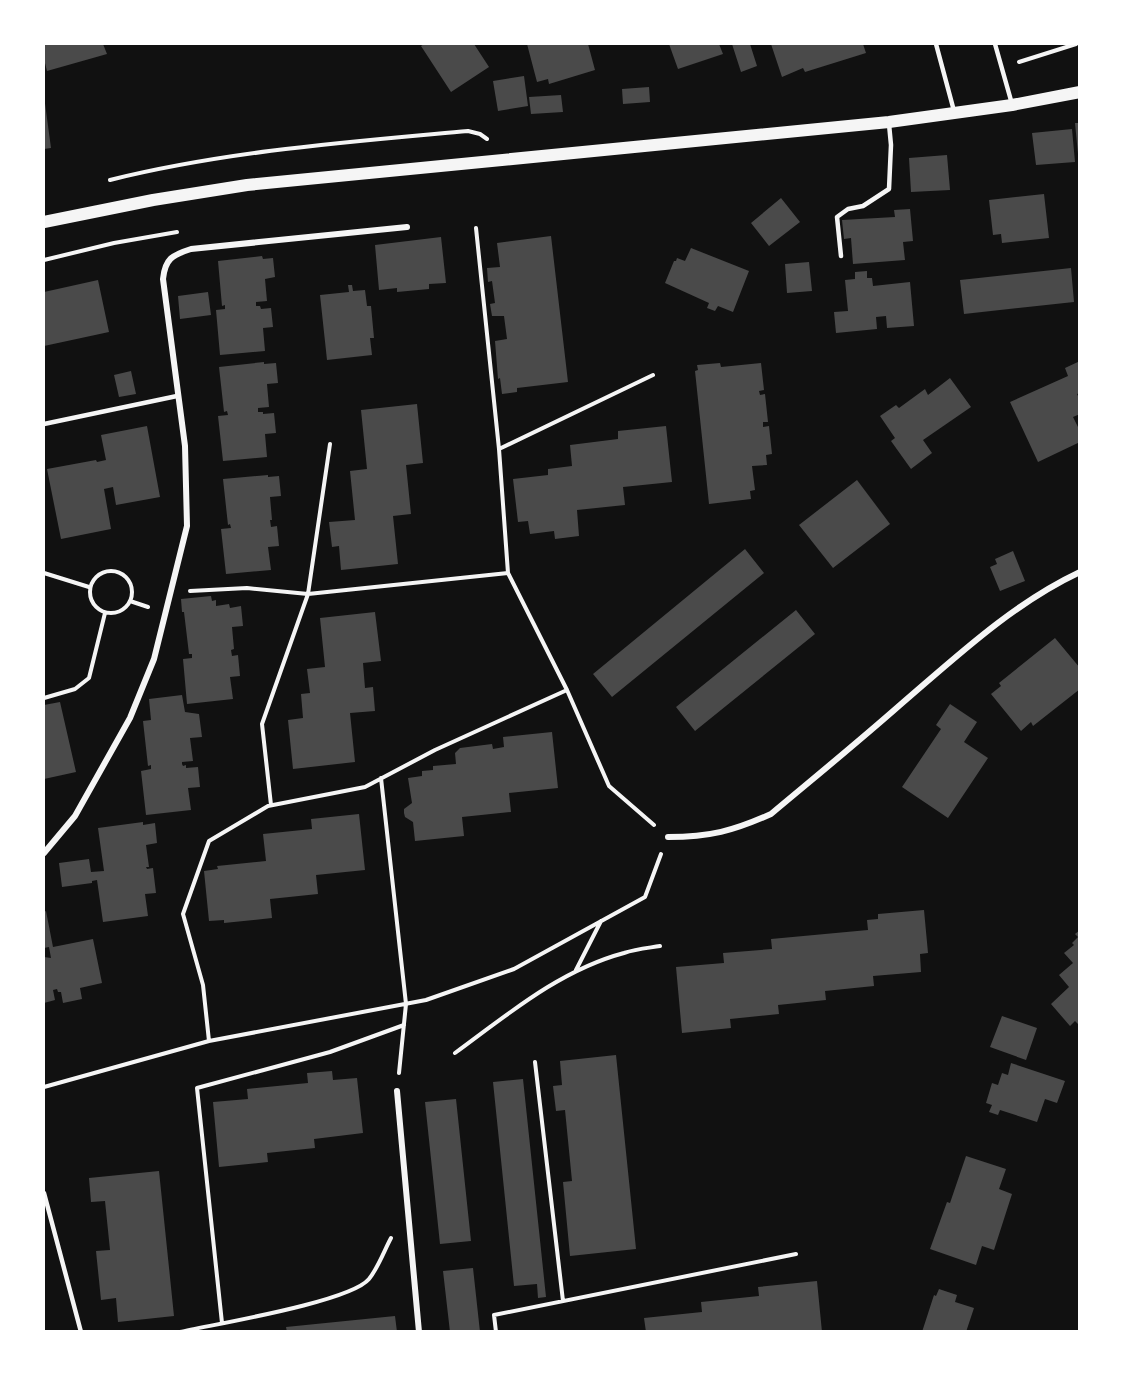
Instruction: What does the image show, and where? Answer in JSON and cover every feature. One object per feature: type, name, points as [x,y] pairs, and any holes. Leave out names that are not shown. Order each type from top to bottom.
[{"type":"main road","points":[[44,222],[153,200],[247,185],[889,122],[1012,105],[1080,92]]},
{"type":"street","points":[[44,853],[75,816],[130,717],[154,659],[187,526],[185,446],[163,279],[165,265],[176,254],[191,249],[407,227]]},
{"type":"street","points":[[668,837],[717,834],[739,828],[771,814],[953,659],[1044,590],[1080,572]]},
{"type":"street","points":[[397,1091],[419,1332]]},
{"type":"lane","points":[[936,44],[954,114]]},
{"type":"lane","points":[[995,44],[1012,105]]},
{"type":"lane","points":[[841,256],[837,217],[848,209],[863,206],[890,189],[889,122]]},
{"type":"lane","points":[[44,424],[177,396]]},
{"type":"lane","points":[[44,1193],[81,1332]]},
{"type":"path","points":[[1003,75],[1013,64],[1076,44]]},
{"type":"path","points":[[110,180],[190,163],[325,144],[468,131],[480,134],[490,141]]},
{"type":"path","points":[[44,1087],[209,1041],[426,1000],[514,969],[645,897],[668,837],[609,786],[567,690],[508,573],[499,449],[476,228]]},
{"type":"path","points":[[499,449],[653,375]]},
{"type":"path","points":[[271,805],[262,724],[308,594],[330,444]]},
{"type":"path","points":[[101,572],[119,572],[130,583],[130,601],[122,611],[105,613],[90,601],[89,587],[101,572]]},
{"type":"path","points":[[44,573],[89,587]]},
{"type":"path","points":[[170,592],[247,588],[308,594],[508,573]]},
{"type":"path","points":[[44,698],[75,689],[89,678],[105,613]]},
{"type":"path","points":[[209,1041],[203,986],[183,914],[209,841],[271,805],[365,787],[435,750],[567,690]]},
{"type":"path","points":[[381,778],[406,1004],[397,1091]]},
{"type":"path","points":[[576,971],[602,921]]},
{"type":"path","points":[[454,1053],[522,1003],[576,971],[624,953],[660,946]]},
{"type":"path","points":[[222,1323],[197,1088],[330,1052],[404,1025]]},
{"type":"path","points":[[536,1062],[563,1301]]},
{"type":"path","points":[[180,1332],[305,1305],[341,1294],[369,1280],[391,1238],[408,1225]]},
{"type":"path","points":[[496,1332],[494,1315],[796,1254]]},
{"type":"building","points":[[44,44],[103,44],[107,54],[47,71]]},
{"type":"building","points":[[424,44],[474,44],[489,67],[451,92],[421,46]]},
{"type":"building","points":[[527,44],[588,44],[595,70],[549,84],[548,79],[537,82]]},
{"type":"building","points":[[669,44],[719,44],[723,54],[678,69]]},
{"type":"building","points":[[732,44],[750,44],[757,66],[741,72]]},
{"type":"building","points":[[771,44],[863,44],[866,53],[805,72],[803,68],[782,77]]},
{"type":"building","points":[[524,76],[528,106],[498,111],[493,81]]},
{"type":"building","points":[[649,87],[650,102],[623,104],[622,89]]},
{"type":"building","points":[[561,95],[563,112],[531,114],[529,97]]},
{"type":"building","points":[[44,96],[51,148],[44,149]]},
{"type":"building","points":[[1075,123],[1080,123],[1080,154],[1078,154]]},
{"type":"building","points":[[1072,129],[1075,162],[1036,165],[1032,133]]},
{"type":"building","points":[[947,155],[950,190],[911,192],[909,158]]},
{"type":"building","points":[[1044,194],[1049,238],[1002,243],[1001,234],[993,235],[989,200]]},
{"type":"building","points":[[781,198],[800,222],[769,246],[751,223]]},
{"type":"building","points":[[910,209],[913,241],[903,242],[905,260],[853,264],[851,238],[844,239],[842,220],[895,217],[894,210]]},
{"type":"building","points":[[551,236],[568,382],[517,388],[517,392],[502,394],[500,378],[498,379],[495,341],[507,339],[504,316],[492,316],[490,304],[495,303],[492,281],[488,282],[487,268],[500,267],[497,243]]},
{"type":"building","points":[[441,237],[446,283],[429,284],[429,289],[397,292],[397,288],[379,290],[375,245]]},
{"type":"building","points":[[691,248],[749,271],[733,312],[718,306],[715,311],[707,308],[709,303],[665,283],[674,261],[677,258],[685,261]]},
{"type":"building","points":[[262,256],[263,259],[273,258],[275,277],[265,279],[267,301],[256,302],[256,306],[260,306],[261,309],[271,308],[273,327],[263,328],[265,351],[220,355],[216,310],[225,309],[225,305],[222,306],[218,261]]},
{"type":"building","points":[[809,262],[812,291],[787,293],[785,264]]},
{"type":"building","points":[[1071,268],[1074,302],[964,314],[960,280]]},
{"type":"building","points":[[867,271],[867,278],[872,278],[873,286],[910,282],[914,326],[887,328],[886,316],[876,317],[877,329],[836,333],[834,312],[848,311],[845,280],[855,279],[855,272]]},
{"type":"building","points":[[98,280],[109,332],[44,346],[44,292]]},
{"type":"building","points":[[348,285],[352,285],[353,291],[365,290],[367,306],[371,306],[374,338],[370,338],[372,355],[327,360],[320,295],[349,292]]},
{"type":"building","points":[[208,292],[211,315],[180,319],[178,296]]},
{"type":"building","points":[[1080,361],[1080,393],[1077,394],[1080,400],[1080,414],[1073,417],[1080,431],[1080,442],[1038,462],[1010,402],[1068,376],[1065,368]]},
{"type":"building","points":[[264,362],[264,364],[276,363],[278,383],[267,384],[269,407],[258,408],[258,412],[263,412],[263,414],[274,413],[276,433],[265,434],[267,457],[223,461],[218,416],[228,415],[227,411],[224,412],[219,367]]},
{"type":"building","points":[[720,363],[721,367],[761,363],[764,390],[759,391],[760,395],[765,394],[768,422],[763,422],[763,427],[769,426],[772,454],[766,455],[767,465],[752,466],[755,490],[750,491],[751,499],[709,504],[695,371],[698,370],[697,365]]},
{"type":"building","points":[[131,371],[136,394],[119,397],[114,375]]},
{"type":"building","points":[[950,378],[971,407],[923,440],[932,453],[911,469],[891,441],[895,438],[880,416],[896,405],[899,408],[925,389],[928,395]]},
{"type":"building","points":[[417,404],[423,463],[406,465],[411,514],[393,516],[398,564],[341,570],[339,546],[332,547],[329,522],[355,520],[350,471],[367,469],[361,410]]},
{"type":"building","points":[[147,426],[160,497],[116,505],[113,487],[104,489],[111,529],[61,539],[47,469],[106,460],[101,435]]},
{"type":"building","points":[[666,426],[672,482],[623,487],[625,505],[577,510],[579,536],[555,539],[554,531],[530,534],[528,521],[518,522],[513,479],[548,475],[548,469],[572,466],[570,445],[618,439],[618,431]]},
{"type":"building","points":[[268,475],[268,477],[279,476],[281,496],[270,497],[271,527],[277,526],[279,546],[268,547],[271,570],[226,574],[221,529],[231,528],[230,524],[228,525],[223,479]]},
{"type":"building","points":[[857,480],[890,524],[833,568],[799,525]]},
{"type":"building","points":[[745,549],[764,573],[612,697],[593,674]]},
{"type":"building","points":[[1013,551],[1025,581],[1000,591],[990,567],[997,564],[995,559]]},
{"type":"building","points":[[211,596],[212,601],[216,600],[216,606],[229,604],[230,608],[241,606],[243,626],[232,627],[234,649],[231,650],[232,656],[238,655],[240,676],[230,677],[233,699],[187,704],[183,659],[192,658],[192,654],[189,654],[181,599]]},
{"type":"building","points":[[796,610],[815,634],[695,731],[676,707]]},
{"type":"building","points":[[375,612],[381,661],[363,663],[365,688],[373,687],[375,711],[350,713],[355,762],[293,769],[288,720],[303,718],[301,694],[310,693],[307,669],[325,667],[320,618]]},
{"type":"building","points":[[1055,638],[1080,668],[1080,689],[1033,726],[1031,722],[1021,731],[991,694],[1001,686],[999,683]]},
{"type":"building","points":[[182,695],[185,712],[199,714],[202,737],[190,738],[193,761],[182,762],[182,764],[186,765],[186,768],[198,767],[200,787],[188,788],[191,810],[146,815],[141,771],[151,769],[151,765],[148,766],[143,721],[151,720],[149,699]]},
{"type":"building","points":[[60,702],[76,772],[44,779],[44,705]]},
{"type":"building","points":[[950,704],[977,722],[964,742],[988,758],[948,818],[902,787],[941,729],[936,725]]},
{"type":"building","points":[[552,732],[558,788],[509,793],[511,812],[462,817],[464,836],[415,841],[413,822],[405,817],[404,813],[404,809],[412,803],[408,778],[422,776],[422,771],[433,770],[433,766],[456,764],[455,753],[460,748],[492,744],[493,749],[504,747],[503,737]]},
{"type":"building","points":[[359,814],[365,870],[316,875],[318,894],[270,899],[272,918],[224,923],[224,920],[209,921],[204,871],[218,869],[217,866],[266,861],[263,834],[312,829],[311,819]]},
{"type":"building","points":[[143,822],[143,825],[155,823],[157,843],[146,845],[149,867],[146,867],[147,869],[153,868],[156,893],[145,894],[148,916],[103,922],[97,880],[92,883],[62,887],[59,863],[89,859],[91,872],[104,871],[98,828]]},
{"type":"building","points":[[924,910],[928,953],[920,954],[921,972],[873,976],[874,986],[825,991],[826,1000],[778,1005],[779,1014],[730,1019],[731,1028],[682,1033],[676,967],[724,963],[723,953],[772,949],[771,939],[868,930],[867,920],[878,919],[878,914]]},
{"type":"building","points":[[46,911],[53,947],[93,939],[102,983],[80,988],[82,999],[63,1003],[61,992],[57,989],[53,990],[55,1000],[44,1003],[44,957],[51,958],[49,947],[44,948],[44,912]]},
{"type":"building","points":[[1080,930],[1080,1026],[1075,1021],[1070,1026],[1051,1004],[1069,987],[1059,975],[1073,963],[1064,953],[1074,945],[1072,943],[1078,937],[1075,934]]},
{"type":"building","points":[[1002,1016],[1037,1028],[1026,1060],[990,1047]]},
{"type":"building","points":[[616,1055],[636,1249],[570,1256],[563,1182],[572,1181],[565,1110],[556,1111],[553,1086],[562,1085],[560,1061]]},
{"type":"building","points":[[1011,1063],[1065,1081],[1057,1103],[1045,1099],[1037,1122],[1000,1110],[998,1115],[989,1112],[992,1105],[986,1103],[992,1083],[998,1085],[1002,1073],[1008,1075]]},
{"type":"building","points":[[332,1071],[333,1080],[357,1078],[363,1133],[314,1139],[315,1148],[267,1153],[268,1162],[219,1167],[213,1102],[248,1099],[247,1089],[308,1083],[307,1073]]},
{"type":"building","points":[[523,1079],[546,1297],[538,1298],[537,1284],[514,1286],[493,1082]]},
{"type":"building","points":[[456,1099],[471,1241],[440,1244],[425,1102]]},
{"type":"building","points":[[966,1156],[1006,1169],[999,1189],[1012,1194],[994,1250],[982,1246],[976,1265],[930,1249],[947,1202],[950,1203]]},
{"type":"building","points":[[159,1171],[174,1316],[118,1322],[116,1298],[101,1300],[96,1251],[110,1250],[105,1201],[91,1202],[89,1178]]},
{"type":"building","points":[[473,1268],[480,1332],[450,1332],[443,1271]]},
{"type":"building","points":[[817,1281],[822,1332],[646,1332],[644,1318],[702,1312],[701,1302],[759,1296],[758,1287]]},
{"type":"building","points":[[939,1289],[957,1295],[955,1302],[974,1308],[966,1332],[922,1332],[934,1295],[936,1296]]},
{"type":"building","points":[[395,1316],[397,1332],[287,1332],[286,1327]]}]
